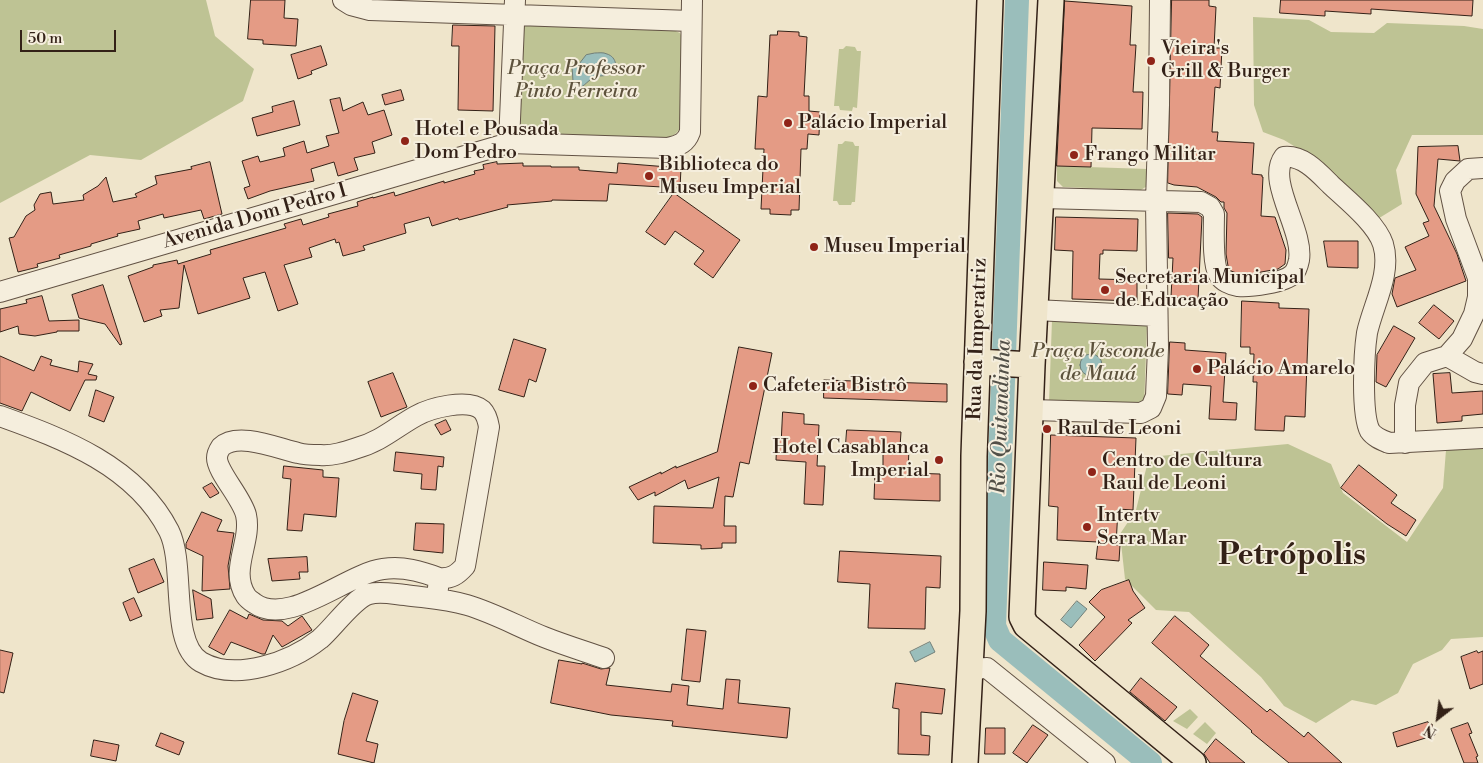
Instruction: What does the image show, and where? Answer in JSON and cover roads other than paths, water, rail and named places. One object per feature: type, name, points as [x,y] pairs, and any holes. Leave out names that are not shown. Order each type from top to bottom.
[{"type":"main road","name":"Rua da Imperatriz","points":[[965,763],[972,611],[977,362],[990,0]]},
{"type":"main road","points":[[1051,0],[1032,364],[1022,617],[1026,625],[1193,763]]},
{"type":"main road","points":[[977,362],[1032,364]]},
{"type":"street","points":[[344,0],[370,10],[396,11],[515,7],[691,21]]},
{"type":"street","points":[[515,7],[509,143],[668,148],[684,142],[690,132],[692,0]]},
{"type":"street","points":[[1031,410],[1141,413],[1151,408],[1156,396],[1156,202],[1160,0]]},
{"type":"street","name":"Avenida Dom Pedro I","points":[[0,292],[509,143]]},
{"type":"street","points":[[1041,198],[1201,202],[1210,207],[1214,214],[1215,265],[1218,274],[1222,279],[1236,286],[1255,285],[1284,280],[1296,270],[1299,261],[1299,246],[1294,223],[1278,176],[1279,165],[1284,157],[1291,156],[1301,160],[1318,172],[1372,224],[1383,243],[1386,259],[1383,278],[1367,335],[1365,417],[1371,432],[1389,443],[1483,438]]},
{"type":"street","points":[[1405,443],[1405,405],[1409,383],[1425,363],[1447,356],[1462,339],[1474,314],[1478,297],[1478,278],[1456,219],[1450,191],[1454,182],[1468,169],[1483,168]]},
{"type":"street","points":[[1035,310],[1156,316]]},
{"type":"street","points":[[1447,356],[1475,372],[1483,374]]},
{"type":"street","points":[[472,405],[482,410],[487,418],[489,427],[465,566],[459,573],[449,579],[439,578],[410,569],[384,568],[357,577],[306,603],[283,610],[269,610],[260,607],[246,597],[240,581],[239,564],[244,545],[246,516],[242,504],[220,466],[217,458],[219,451],[222,446],[229,443],[252,441],[299,454],[323,456],[365,446],[394,431],[417,415],[445,406],[472,405]]},
{"type":"street","points":[[0,416],[71,444],[108,465],[135,485],[152,504],[170,532],[177,562],[181,626],[189,650],[200,661],[211,666],[229,670],[259,668],[288,658],[319,639],[368,594],[382,593],[437,598],[469,606],[545,638],[604,658]]},
{"type":"street","points":[[437,598],[439,578]]},
{"type":"street","points":[[968,678],[974,670],[987,668],[1105,763]]},
{"type":"water","points":[[604,53],[613,58],[616,64],[614,70],[607,75],[594,77],[583,86],[574,89],[570,85],[573,81],[572,66],[579,64],[586,55]]},
{"type":"water","points":[[1091,354],[1099,357],[1102,365],[1099,373],[1091,376],[1083,373],[1080,365],[1083,357]]},
{"type":"water","points":[[1077,601],[1087,609],[1071,628],[1061,620]]},
{"type":"water","points":[[930,642],[935,652],[915,662],[910,652]]},
{"type":"waterway","name":"Rio Quitandinha","points":[[1017,0],[994,626],[1000,640],[1150,763]]},
{"type":"place","name":"Vieira's Grill & Burger","points":[[1151,61]]},
{"type":"place","name":"Palácio Imperial","points":[[788,123]]},
{"type":"place","name":"Hotel e Pousada Dom Pedro","points":[[405,141]]},
{"type":"place","name":"Frango Militar","points":[[1074,155]]},
{"type":"place","name":"Biblioteca do Museu Imperial","points":[[649,176]]},
{"type":"place","name":"Museu Imperial","points":[[814,247]]},
{"type":"place","name":"Secretaria Municipal de Educação","points":[[1105,290]]},
{"type":"place","name":"Palácio Amarelo","points":[[1197,369]]},
{"type":"place","name":"Cafeteria Bistrô","points":[[753,386]]},
{"type":"place","name":"Raul de Leoni","points":[[1047,429]]},
{"type":"place","name":"Hotel Casablanca Imperial","points":[[939,460]]},
{"type":"place","name":"Centro de Cultura Raul de Leoni","points":[[1092,472]]},
{"type":"place","name":"Intertv Serra Mar","points":[[1087,527]]},
{"type":"district","name":"Petrópolis","points":[[1292,557]]},
{"type":"park label","name":"Praça Professor Pinto Ferreira","points":[[576,80]]},
{"type":"park label","name":"Praça Visconde de Mauá","points":[[1098,364]]}]
